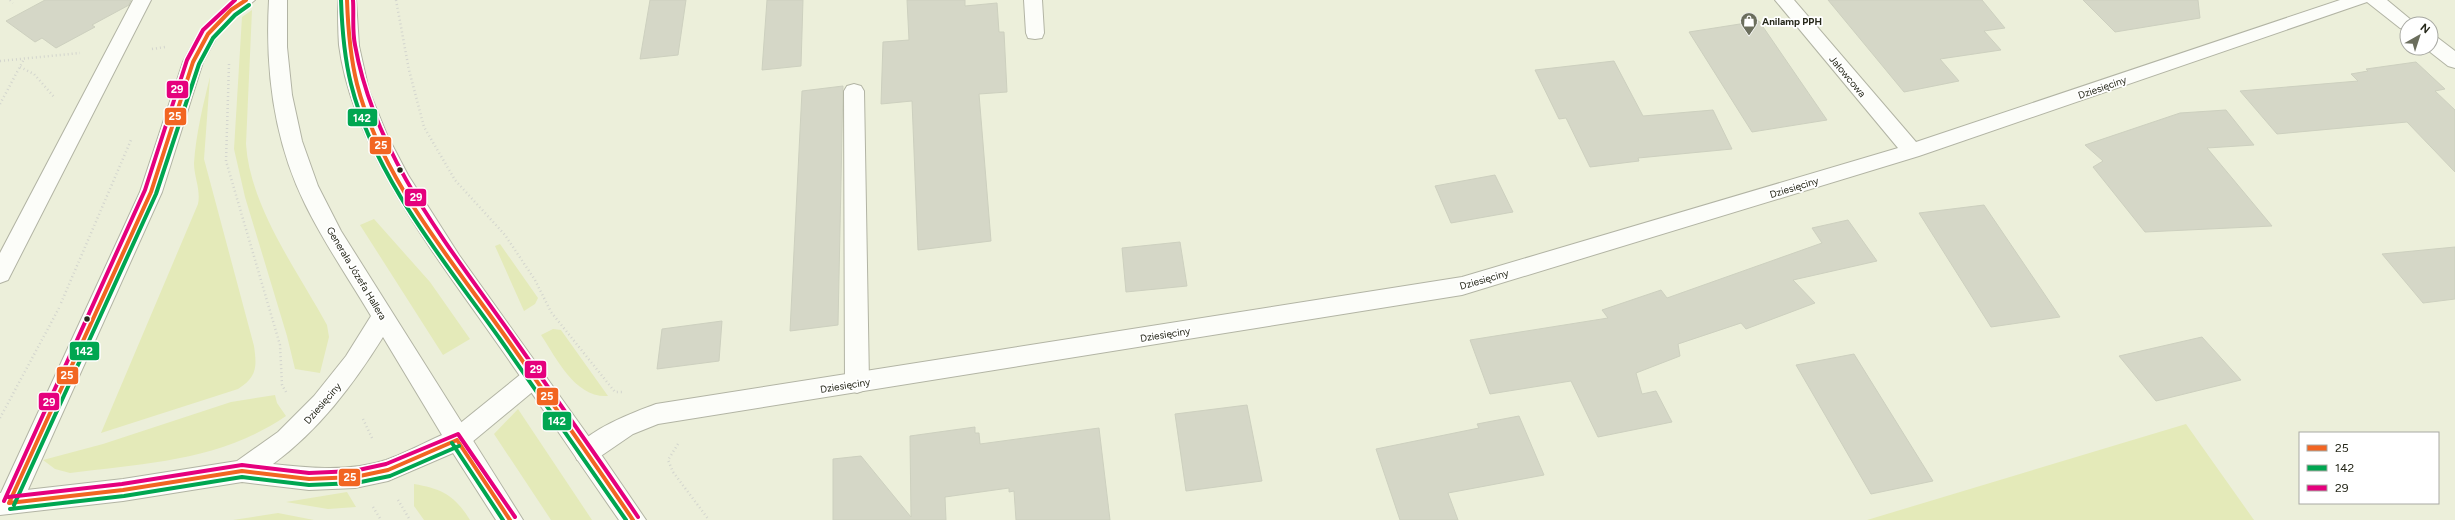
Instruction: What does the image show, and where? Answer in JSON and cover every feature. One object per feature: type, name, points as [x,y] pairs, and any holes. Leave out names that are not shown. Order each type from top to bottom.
[{"type":"street","points":[[0,274],[142,0]]},
{"type":"street","name":"Generała Józefa Hallera","points":[[278,0],[276,24],[278,74],[289,132],[308,187],[341,249],[457,440],[510,520]]},
{"type":"street","points":[[347,0],[353,70],[383,149],[424,220],[633,520]]},
{"type":"street","points":[[1033,0],[1035,33]]},
{"type":"street","name":"Jałowcowa","points":[[1784,0],[1912,151]]},
{"type":"street","name":"Dziesięciny","points":[[586,452],[624,427],[656,414],[1462,286],[1912,151],[2359,0]]},
{"type":"street","points":[[2375,0],[2399,18]]},
{"type":"street","points":[[5,504],[152,192],[193,62],[208,34],[238,5]]},
{"type":"street","points":[[2439,49],[2455,61]]},
{"type":"street","points":[[854,91],[857,383]]},
{"type":"street","name":"Dziesięciny","points":[[242,471],[271,453],[312,417],[356,361],[383,316]]},
{"type":"street","name":"Dziesięciny","points":[[5,504],[123,490],[242,471],[310,479],[354,477],[388,470],[457,440],[534,377]]},
{"type":"path","points":[[10,0],[13,3]]},
{"type":"path","points":[[396,0],[408,70],[424,127],[455,180],[505,235],[535,280],[551,312]]},
{"type":"path","points":[[238,5],[226,161],[280,344],[282,385],[290,399],[312,417]]},
{"type":"path","points":[[0,104],[24,59]]},
{"type":"path","points":[[20,67],[34,74],[66,111],[80,119]]},
{"type":"path","points":[[0,418],[60,306],[135,132]]},
{"type":"path","points":[[354,477],[381,520]]},
{"type":"green space","points":[[252,10],[246,144],[249,168],[265,214],[289,260],[327,325],[329,337],[320,373],[295,369],[287,336],[245,197],[234,149],[242,17]]},
{"type":"green space","points":[[210,77],[204,159],[254,346],[254,371],[249,380],[238,389],[101,433],[198,204],[199,194],[194,168],[196,141]]},
{"type":"green space","points":[[374,219],[430,282],[470,339],[443,355],[360,225]]},
{"type":"green space","points":[[500,244],[538,298],[535,304],[524,311],[495,246]]},
{"type":"green space","points":[[553,329],[561,330],[608,396],[596,395],[586,391],[568,375],[541,335]]},
{"type":"green space","points":[[275,395],[277,403],[286,416],[261,431],[209,451],[182,458],[70,473],[55,469],[43,460],[103,444],[231,402]]},
{"type":"green space","points":[[518,409],[592,520],[551,520],[494,434]]},
{"type":"green space","points":[[2186,424],[2254,520],[1867,520]]},
{"type":"green space","points":[[414,484],[441,491],[459,505],[470,520],[424,520],[414,506]]},
{"type":"green space","points":[[347,492],[356,507],[328,509],[286,502]]},
{"type":"green space","points":[[278,513],[314,520],[233,520]]},
{"type":"building","points":[[45,0],[131,0],[129,5],[92,25],[95,27],[56,48],[42,38],[35,42],[6,21]]},
{"type":"building","points":[[650,0],[686,0],[678,55],[640,59]]},
{"type":"building","points":[[767,0],[803,0],[801,66],[762,70]]},
{"type":"building","points":[[907,0],[965,0],[965,6],[997,3],[999,32],[1004,32],[1007,92],[979,94],[991,241],[918,250],[912,101],[881,104],[883,42],[909,40]]},
{"type":"building","points":[[1828,0],[1982,0],[2005,28],[1984,31],[2001,50],[1940,59],[1959,81],[1904,92]]},
{"type":"building","points":[[2083,0],[2198,0],[2200,18],[2115,32]]},
{"type":"building","points":[[1759,21],[1827,120],[1752,132],[1689,32]]},
{"type":"building","points":[[1614,61],[1643,116],[1713,110],[1732,149],[1638,158],[1639,161],[1590,167],[1566,118],[1559,119],[1535,70]]},
{"type":"building","points":[[2416,62],[2445,89],[2435,91],[2455,110],[2455,172],[2407,122],[2277,134],[2240,91],[2358,81],[2351,74],[2368,71],[2366,69]]},
{"type":"building","points":[[843,86],[838,325],[790,331],[802,91]]},
{"type":"building","points":[[2226,110],[2254,145],[2207,148],[2272,226],[2145,232],[2093,167],[2103,161],[2085,145],[2180,113]]},
{"type":"building","points":[[1495,175],[1513,212],[1451,223],[1435,186]]},
{"type":"building","points":[[1984,205],[2060,317],[1991,327],[1919,213]]},
{"type":"building","points":[[1848,220],[1877,261],[1793,280],[1815,303],[1746,329],[1741,323],[1678,344],[1680,356],[1636,373],[1642,394],[1656,391],[1672,422],[1598,437],[1571,381],[1490,394],[1470,340],[1608,318],[1602,310],[1661,290],[1667,298],[1822,243],[1812,228]]},
{"type":"building","points":[[1180,242],[1187,286],[1126,292],[1122,248]]},
{"type":"building","points":[[2455,247],[2455,299],[2423,303],[2382,254]]},
{"type":"building","points":[[722,321],[719,361],[657,369],[662,329]]},
{"type":"building","points":[[2202,337],[2241,380],[2156,401],[2119,356]]},
{"type":"building","points":[[1854,354],[1933,481],[1871,494],[1796,365]]},
{"type":"building","points":[[1247,405],[1262,481],[1186,491],[1175,414]]},
{"type":"building","points":[[1519,416],[1544,475],[1448,493],[1458,520],[1400,520],[1376,449],[1479,428],[1477,424]]},
{"type":"building","points":[[975,427],[975,433],[979,433],[980,444],[1099,428],[1110,520],[1016,520],[1014,491],[1009,492],[1009,488],[945,497],[946,520],[833,520],[833,459],[861,456],[911,517],[910,436]]},
{"type":"transit line","name":"29","points":[[4,501],[145,190],[187,60],[203,30],[235,0]]},
{"type":"transit line","name":"25","points":[[9,503],[151,192],[193,62],[208,34],[231,10],[246,0]]},
{"type":"transit line","name":"142","points":[[341,0],[343,46],[351,85],[364,124],[382,162],[404,200],[452,273],[500,339],[626,520]]},
{"type":"transit line","name":"25","points":[[347,0],[349,45],[357,85],[371,124],[389,162],[433,235],[633,520]]},
{"type":"transit line","name":"29","points":[[353,0],[355,45],[364,85],[378,124],[395,161],[438,232],[638,517]]},
{"type":"transit line","name":"142","points":[[14,505],[156,194],[199,64],[213,38],[235,15],[249,5]]},
{"type":"transit line","name":"29","points":[[8,497],[122,484],[242,465],[309,473],[354,471],[386,464],[458,434],[462,437],[515,517]]},
{"type":"transit line","name":"25","points":[[457,440],[510,520]]},
{"type":"transit line","name":"25","points":[[9,503],[123,490],[242,471],[309,479],[355,477],[388,470],[457,440]]},
{"type":"transit line","name":"142","points":[[452,443],[503,520]]},
{"type":"transit line","name":"142","points":[[10,509],[124,496],[242,477],[309,485],[356,483],[390,476],[459,446]]},
{"type":"place","name":"Anilamp PPH","points":[[1749,36]]}]
